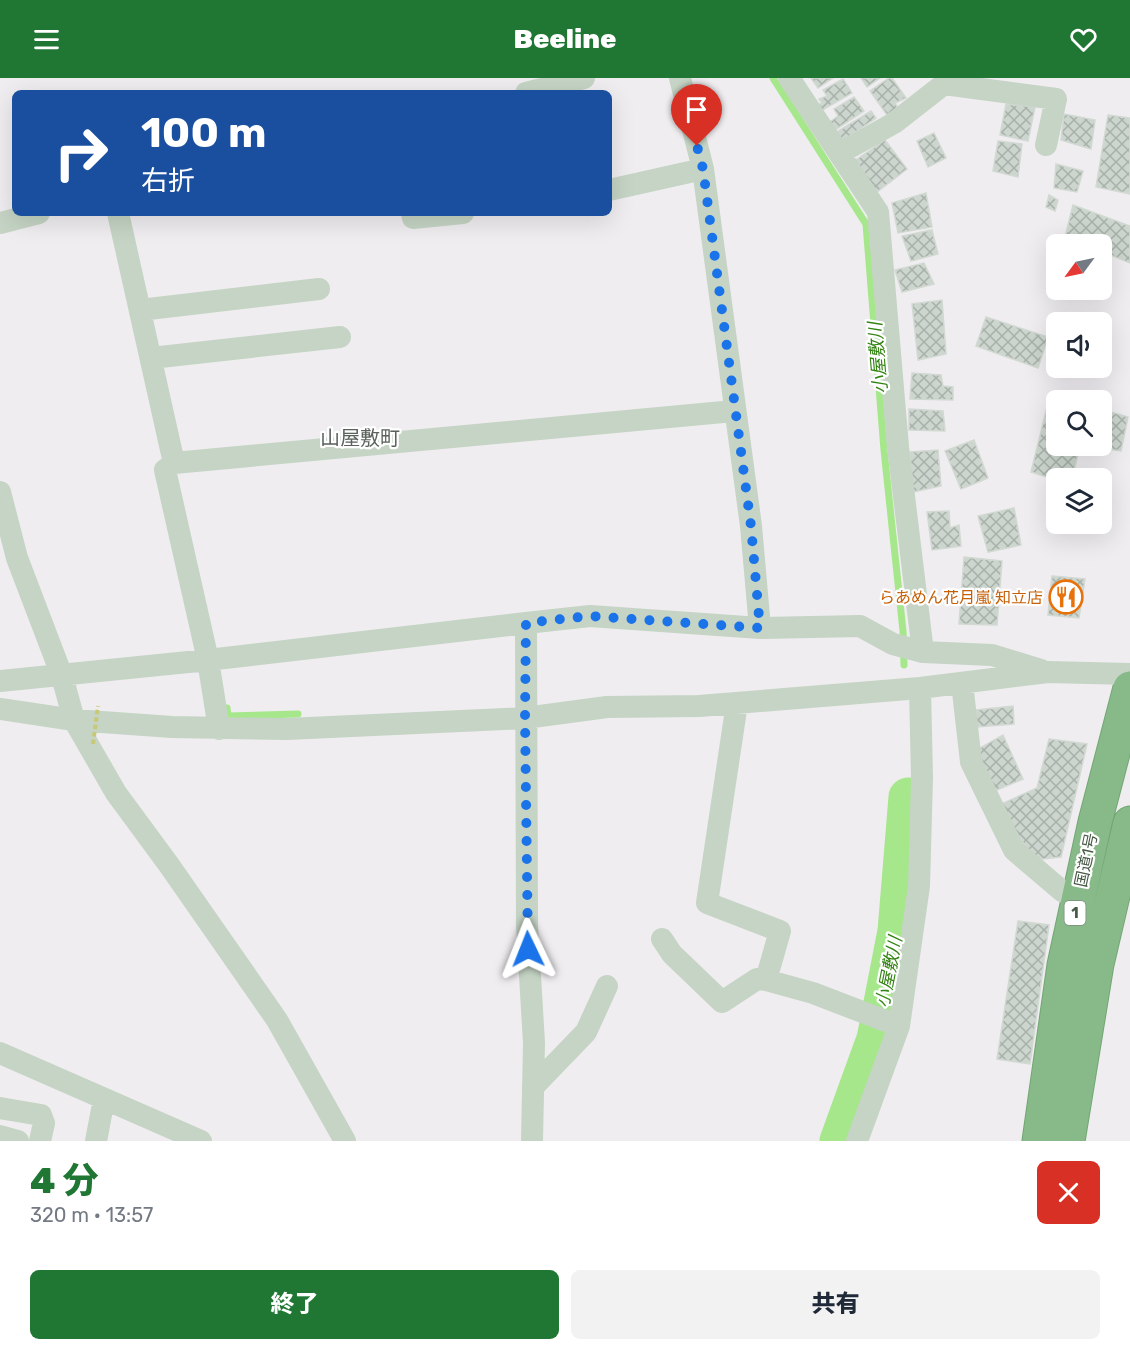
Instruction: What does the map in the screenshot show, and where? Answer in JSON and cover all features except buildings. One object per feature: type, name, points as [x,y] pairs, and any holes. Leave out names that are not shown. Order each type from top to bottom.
[{"type":"highway","name":"国道1号","points":[[1039,1141],[1064,964],[1095,822],[1130,688]]},
{"type":"highway","name":"国道1号","points":[[1068,1141],[1097,964],[1130,823]]},
{"type":"street","points":[[538,90],[584,78]]},
{"type":"street","points":[[680,78],[703,169],[751,526],[760,628]]},
{"type":"street","points":[[789,78],[878,212],[898,447],[909,648]]},
{"type":"street","points":[[840,153],[894,123],[944,81],[1056,99],[1046,145]]},
{"type":"street","points":[[612,188],[703,169]]},
{"type":"street","points":[[0,223],[27,216]]},
{"type":"street","points":[[119,216],[174,463]]},
{"type":"street","points":[[413,216],[413,218],[433,216]]},
{"type":"street","points":[[140,309],[319,289]]},
{"type":"street","points":[[151,358],[340,337]]},
{"type":"street","points":[[219,729],[208,660],[165,470],[174,463],[734,411]]},
{"type":"street","points":[[0,492],[17,558],[62,675],[74,720],[116,793],[170,865],[277,1020],[345,1141]]},
{"type":"street","points":[[0,681],[208,660],[590,616],[760,628],[860,626],[909,648],[992,655],[1048,672]]},
{"type":"street","points":[[526,623],[527,925],[534,1043],[532,1141]]},
{"type":"street","points":[[0,709],[74,720],[219,729],[287,729],[525,718],[607,707],[699,706],[920,688],[1048,672],[1130,674]]},
{"type":"street","points":[[962,683],[971,762],[1014,850],[1062,891],[1078,898]]},
{"type":"street","points":[[857,1141],[888,1022],[919,886],[922,778],[920,688]]},
{"type":"street","points":[[737,703],[707,903],[780,931],[766,980]]},
{"type":"street","points":[[662,939],[672,954],[722,1002],[757,980],[766,980],[813,993],[888,1022]]},
{"type":"street","points":[[533,1087],[586,1032],[607,987]]},
{"type":"street","points":[[1,1058],[104,1100],[189,1139]]},
{"type":"street","points":[[96,1141],[104,1100]]},
{"type":"street","points":[[0,1108],[41,1115],[44,1123],[40,1141]]},
{"type":"street","points":[[0,1136],[18,1141]]},
{"type":"path","points":[[93,744],[98,706]]},
{"type":"waterway","name":"小屋敷川","points":[[773,78],[866,224],[884,450],[903,631],[904,665]]},
{"type":"waterway","points":[[227,708],[228,716],[298,714]]},
{"type":"waterway","name":"小屋敷川","points":[[839,1141],[876,1039],[897,931],[908,797]]},
{"type":"place","name":"らあめん花月嵐 知立店","points":[[1066,597]]},
{"type":"district","name":"山屋敷町","points":[[360,438]]},
{"type":"route","points":[[528,949],[526,623],[590,616],[760,628],[751,526],[703,169],[697,146]]}]
